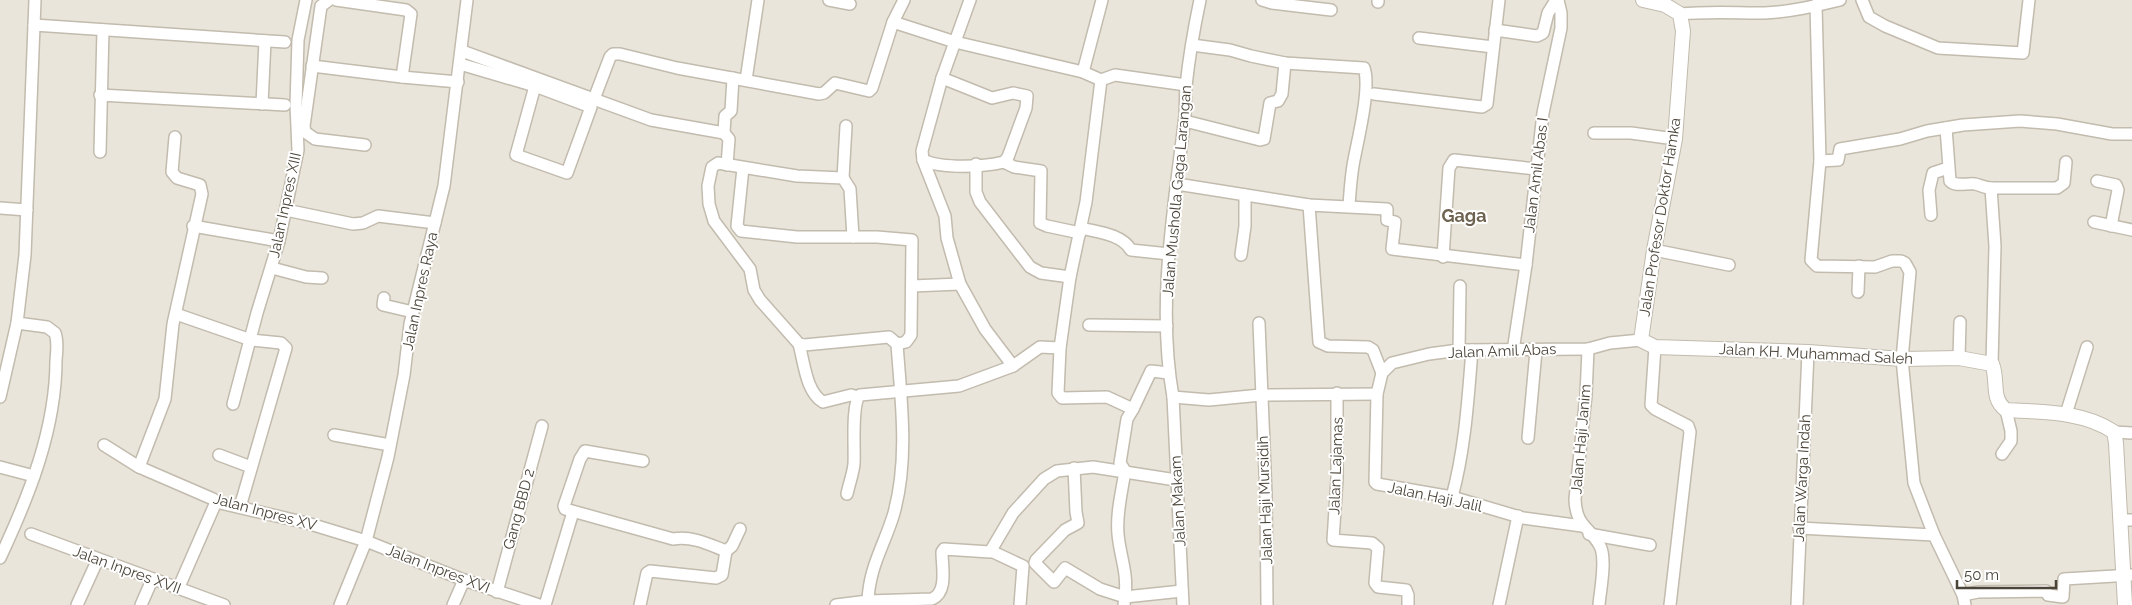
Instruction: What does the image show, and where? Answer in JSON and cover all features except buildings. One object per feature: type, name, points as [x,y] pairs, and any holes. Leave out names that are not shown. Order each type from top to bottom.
[{"type":"street","points":[[0,397],[17,322],[25,256],[35,0]]},
{"type":"street","name":"Jalan Inpres XIII","points":[[233,404],[257,313],[279,241],[298,150],[296,106],[298,40],[306,0]]},
{"type":"street","points":[[329,0],[320,6],[304,126],[305,132],[315,139],[365,145]]},
{"type":"street","points":[[336,0],[406,10],[411,14],[402,77]]},
{"type":"street","name":"Jalan Inpres Raya","points":[[340,605],[366,541],[390,445],[404,375],[413,312],[444,186],[467,0]]},
{"type":"street","points":[[746,80],[758,0]]},
{"type":"street","points":[[829,0],[850,4]]},
{"type":"street","points":[[594,99],[612,54],[620,54],[677,68],[819,94],[824,93],[835,84],[867,91],[872,88],[893,22],[904,0]]},
{"type":"street","points":[[970,0],[942,78],[922,151],[922,160],[945,216],[947,238],[960,284],[985,329],[1013,366]]},
{"type":"street","points":[[1083,72],[1102,0]]},
{"type":"street","points":[[1200,0],[1192,45],[1230,50],[1285,63],[1364,68],[1361,132],[1354,161],[1349,206]]},
{"type":"street","points":[[1262,0],[1272,3],[1331,10]]},
{"type":"street","points":[[1374,94],[1482,107],[1487,104],[1499,0]]},
{"type":"street","points":[[1495,30],[1537,36],[1543,33],[1548,13],[1557,0]]},
{"type":"street","name":"Jalan Amil Abas I","points":[[1513,351],[1526,266],[1543,112],[1561,28],[1561,13],[1557,0]]},
{"type":"street","points":[[1644,0],[1665,5],[1680,14],[1706,12],[1765,13],[1840,0]]},
{"type":"street","points":[[1862,0],[1869,17],[1885,26],[1936,47],[2023,53],[2026,0]]},
{"type":"street","points":[[1816,5],[1820,161],[1811,260],[1817,266],[1875,267],[1892,261],[1905,263],[1910,272],[1902,359],[1914,483],[1934,535],[1964,600],[1978,592],[2046,591],[2048,595],[2063,597],[2064,579],[2128,575]]},
{"type":"street","name":"Jalan Profesor Doktor Hamka","points":[[1641,340],[1654,250],[1675,139],[1684,31],[1680,14]]},
{"type":"street","points":[[893,22],[955,42],[1083,72],[1101,80],[1115,76],[1186,85]]},
{"type":"street","points":[[34,25],[285,42]]},
{"type":"street","points":[[100,152],[103,30]]},
{"type":"street","points":[[1419,38],[1493,47]]},
{"type":"street","points":[[262,104],[265,41]]},
{"type":"street","name":"Jalan Musholla Gaga Larangan","points":[[1173,397],[1169,373],[1167,326],[1169,254],[1185,121],[1186,85],[1192,45]]},
{"type":"street","points":[[462,51],[651,120],[724,133]]},
{"type":"street","points":[[1185,121],[1260,140],[1264,139],[1270,103],[1278,101],[1282,94],[1285,63]]},
{"type":"street","points":[[460,64],[535,86],[590,107],[567,173],[516,155],[535,86]]},
{"type":"street","points":[[312,66],[458,82]]},
{"type":"street","points":[[727,165],[728,139],[724,133],[726,116],[731,111],[733,78]]},
{"type":"street","points":[[942,78],[992,98],[1010,93],[1027,96],[1026,108],[1008,158],[1004,162]]},
{"type":"street","points":[[1101,80],[1081,230],[1070,276],[1060,348],[1059,396],[1062,398],[1107,397],[1133,409]]},
{"type":"street","points":[[100,95],[285,105]]},
{"type":"street","points":[[1820,161],[1838,160],[1840,149],[1900,139],[1927,131],[1963,125],[2020,121],[2056,124],[2112,134],[2132,134]]},
{"type":"street","points":[[846,126],[843,178],[850,188],[854,237]]},
{"type":"street","points":[[1946,128],[1948,168],[1950,181],[1954,184],[1977,184],[1983,188],[2061,187],[2064,183],[2066,162]]},
{"type":"street","points":[[1594,133],[1631,133],[1675,139]]},
{"type":"street","points":[[139,467],[165,399],[176,314],[202,187],[177,178],[172,172],[175,137]]},
{"type":"street","points":[[922,160],[931,164],[954,167],[1004,162],[1014,167],[1041,171],[1040,223],[1047,226],[1117,237],[1128,244],[1131,250],[1169,254]]},
{"type":"street","points":[[1443,257],[1449,168],[1454,160],[1536,169]]},
{"type":"street","points":[[843,178],[797,176],[718,163],[714,165],[710,174],[708,204],[714,221],[750,269],[754,290],[760,300],[799,344],[810,385],[817,398],[823,402],[851,395],[858,397],[864,394],[959,386],[1013,366],[1040,347],[1060,348]]},
{"type":"street","points":[[976,164],[976,192],[980,202],[1030,267],[1041,274],[1070,276]]},
{"type":"street","points":[[743,168],[737,226],[741,231],[789,236],[910,238],[912,242],[911,335],[906,342],[897,344]]},
{"type":"street","points":[[1931,214],[1929,190],[1932,173],[1948,168]]},
{"type":"street","points":[[2097,181],[2116,185],[2118,190],[2111,226]]},
{"type":"street","points":[[1177,184],[1309,205],[1387,209],[1386,220],[1395,222],[1392,250],[1526,266]]},
{"type":"street","points":[[1991,188],[1995,246],[1992,364],[1995,372],[1996,397],[1999,405],[2006,410],[2066,414],[2105,425],[2114,432],[2132,433]]},
{"type":"street","points":[[1241,255],[1245,226],[1244,195]]},
{"type":"street","points":[[1173,397],[1209,400],[1261,394],[1377,394],[1382,373],[1373,350],[1368,347],[1328,346],[1319,342],[1309,205]]},
{"type":"street","points":[[0,208],[27,210]]},
{"type":"street","points":[[286,210],[353,224],[363,223],[378,216],[435,223]]},
{"type":"street","points":[[2094,222],[2132,230]]},
{"type":"street","points":[[193,226],[279,241]]},
{"type":"street","points":[[1654,250],[1729,265]]},
{"type":"street","points":[[1858,292],[1859,266]]},
{"type":"street","points":[[272,268],[306,277],[322,278]]},
{"type":"street","points":[[912,286],[960,284]]},
{"type":"street","points":[[1458,350],[1460,286]]},
{"type":"street","points":[[384,298],[383,305],[413,312]]},
{"type":"street","points":[[176,314],[251,340],[276,341],[284,344],[286,348],[240,507]]},
{"type":"street","points":[[0,558],[34,476],[51,416],[56,383],[57,337],[52,329],[17,322]]},
{"type":"street","points":[[1959,358],[1960,322]]},
{"type":"street","name":"Jalan Haji Mursidih","points":[[1258,323],[1266,495],[1267,605]]},
{"type":"street","points":[[1089,325],[1167,326]]},
{"type":"street","points":[[799,344],[889,337],[897,344],[903,458],[894,513],[873,566],[868,586],[869,601]]},
{"type":"street","name":"Jalan KH. Muhammad Saleh","points":[[1641,340],[1655,347],[1808,352],[1902,359],[1959,358],[1992,364]]},
{"type":"street","name":"Jalan Amil Abas","points":[[1382,373],[1392,363],[1429,354],[1458,350],[1536,351],[1588,349],[1610,342],[1641,340]]},
{"type":"street","points":[[1655,347],[1651,405],[1655,409],[1688,426],[1690,432],[1670,605]]},
{"type":"street","points":[[2066,414],[2086,347]]},
{"type":"street","name":"Jalan Haji Janim","points":[[1588,349],[1586,395],[1575,499],[1576,513],[1586,530],[1600,546],[1603,555],[1599,605]]},
{"type":"street","points":[[1452,497],[1460,470],[1472,350]]},
{"type":"street","points":[[1528,438],[1536,351]]},
{"type":"street","name":"Jalan Warga Indah","points":[[1797,605],[1808,352]]},
{"type":"street","points":[[1125,601],[1127,577],[1118,530],[1125,471],[1120,463],[1127,419],[1151,371],[1169,373]]},
{"type":"street","name":"Jalan Lajamas","points":[[1337,393],[1337,479],[1333,540],[1372,543],[1378,548],[1376,583],[1378,587],[1406,590],[1408,605]]},
{"type":"street","name":"Jalan Haji Jalil","points":[[1377,394],[1375,482],[1380,485],[1452,497],[1518,516],[1586,530]]},
{"type":"street","points":[[847,494],[854,465],[858,397]]},
{"type":"street","name":"Jalan Makam","points":[[1173,397],[1183,605]]},
{"type":"street","points":[[2002,454],[2011,441],[2011,431],[2006,410]]},
{"type":"street","name":"Gang BBD 2","points":[[498,597],[542,426]]},
{"type":"street","points":[[2114,432],[2126,520],[2128,575],[2125,605]]},
{"type":"street","points":[[334,434],[390,445]]},
{"type":"street","name":"Jalan Inpres XV","points":[[104,445],[139,467],[216,502],[307,522],[366,541]]},
{"type":"street","points":[[643,462],[592,450],[585,451],[580,459],[564,506],[565,509],[673,539],[686,537],[698,540],[726,551]]},
{"type":"street","points":[[219,455],[251,467]]},
{"type":"street","points":[[0,467],[34,476]]},
{"type":"street","points":[[836,605],[869,601],[932,599],[940,593],[942,588],[942,552],[944,549],[986,553],[991,550],[1013,513],[1048,476],[1057,471],[1093,467],[1176,480]]},
{"type":"street","points":[[1074,468],[1078,522],[1065,530],[1036,560],[1036,563],[1054,582],[1065,568],[1100,589],[1125,601],[1182,592]]},
{"type":"street","points":[[178,589],[216,502]]},
{"type":"street","points":[[545,605],[573,512]]},
{"type":"street","points":[[1499,605],[1518,516]]},
{"type":"street","points":[[1800,528],[1934,535]]},
{"type":"street","points":[[640,605],[647,573],[652,570],[713,578],[722,575],[726,551],[732,546],[740,529]]},
{"type":"street","points":[[1586,530],[1650,545]]},
{"type":"street","name":"Jalan Inpres XVII","points":[[31,534],[218,604]]},
{"type":"street","name":"Jalan Inpres XVI","points":[[366,541],[464,580],[498,597],[539,605]]},
{"type":"street","points":[[991,550],[1023,566],[1020,605]]},
{"type":"street","points":[[77,605],[98,560]]},
{"type":"street","points":[[141,605],[152,580]]},
{"type":"street","points":[[453,605],[464,580]]},
{"type":"shaded area","points":[[0,0],[2132,0],[2132,605],[0,605]]},
{"type":"district","name":"Gaga","points":[[1464,215]]}]
